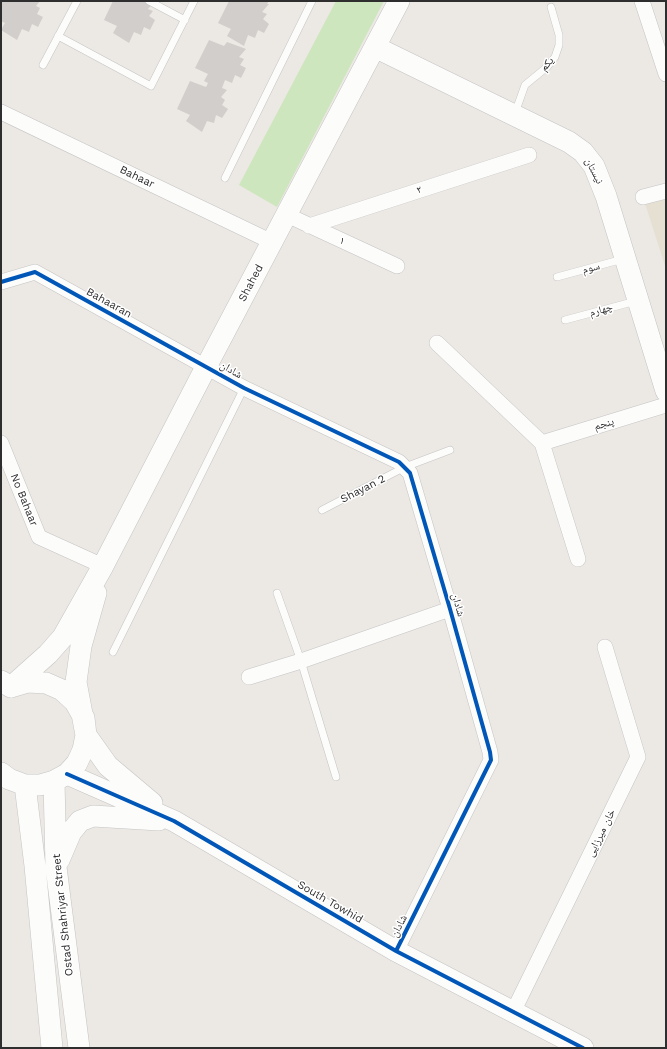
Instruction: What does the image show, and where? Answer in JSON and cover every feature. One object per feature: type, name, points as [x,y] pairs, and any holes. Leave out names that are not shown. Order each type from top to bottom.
[{"type":"main road","name":"Shahed","points":[[103,566],[399,1]]},
{"type":"main road","name":"نيستان","points":[[375,47],[570,142],[583,152],[589,159],[594,166],[606,196],[666,391]]},
{"type":"main road","points":[[4,687],[48,654],[63,637],[103,566]]},
{"type":"main road","points":[[81,713],[76,682],[81,646],[103,566]]},
{"type":"main road","points":[[1,773],[9,779],[25,785],[40,785],[61,778],[77,763],[83,750],[86,735],[84,718],[75,702],[62,690],[46,683],[28,682],[4,687]]},
{"type":"main road","name":"South Towhid","points":[[86,735],[108,766],[132,788],[174,821],[396,951],[583,1048]]},
{"type":"main road","name":"South Towhid","points":[[61,778],[174,821]]},
{"type":"main road","name":"Ostad Shahriyar Street","points":[[61,778],[56,867],[79,1048]]},
{"type":"main road","name":"Ostad Shahriyar Street","points":[[25,785],[35,866],[52,1048]]},
{"type":"main road","points":[[56,867],[70,832],[80,821],[93,816],[174,821]]},
{"type":"street","points":[[642,1],[666,74]]},
{"type":"street","name":"Bahaar","points":[[1,112],[272,242]]},
{"type":"street","name":"۲","points":[[310,226],[529,155]]},
{"type":"street","points":[[643,197],[666,190]]},
{"type":"street","name":"۱","points":[[287,215],[397,266]]},
{"type":"street","name":"Bahaaran","points":[[1,282],[35,272],[206,367]]},
{"type":"street","points":[[437,343],[542,443],[578,559]]},
{"type":"street","name":"شادان","points":[[206,367],[244,388],[399,462],[410,474],[450,609],[491,760],[396,951]]},
{"type":"street","name":"پنجم","points":[[542,443],[666,405]]},
{"type":"street","name":"No Bahaar","points":[[1,443],[39,537],[103,566]]},
{"type":"street","points":[[249,678],[450,609]]},
{"type":"street","name":"خان میرزایی","points":[[512,1012],[638,757],[605,647]]},
{"type":"lane","points":[[43,65],[77,1]]},
{"type":"lane","points":[[149,1],[185,20]]},
{"type":"lane","points":[[58,36],[151,86],[194,1]]},
{"type":"lane","points":[[225,178],[312,1]]},
{"type":"lane","name":"یکم","points":[[514,115],[525,85],[547,67],[555,57],[559,46],[559,35],[551,7]]},
{"type":"lane","name":"سوم","points":[[557,277],[626,259]]},
{"type":"lane","name":"چهارم","points":[[565,320],[638,300]]},
{"type":"lane","points":[[113,652],[244,388]]},
{"type":"lane","name":"Shayan 2","points":[[322,510],[405,467],[450,450]]},
{"type":"lane","points":[[277,593],[301,661],[336,778]]},
{"type":"shaded area","points":[[666,190],[666,269],[643,197]]},
{"type":"green space","points":[[336,1],[384,1],[277,207],[239,185]]},
{"type":"building","points":[[1,1],[40,1],[36,6],[40,8],[37,14],[43,17],[38,27],[32,24],[29,32],[22,29],[17,40],[1,30],[5,23],[1,21]]},
{"type":"building","points":[[113,1],[155,1],[148,9],[153,11],[149,16],[155,20],[150,30],[144,27],[141,35],[134,32],[129,43],[113,33],[117,26],[104,20]]},
{"type":"building","points":[[229,1],[269,1],[267,4],[269,4],[262,12],[267,14],[263,19],[269,24],[264,33],[258,30],[255,38],[248,35],[244,46],[227,36],[231,29],[218,23]]},
{"type":"building","points":[[209,40],[224,46],[227,42],[246,49],[239,57],[244,59],[240,65],[246,68],[241,78],[235,75],[232,83],[225,80],[222,88],[227,90],[221,97],[225,100],[222,105],[228,109],[222,118],[216,115],[214,123],[207,121],[202,132],[186,121],[190,115],[177,109],[190,81],[206,87],[208,83],[204,81],[208,74],[195,68]]},
{"type":"cycle path","points":[[1,282],[35,272],[244,388],[399,462],[410,473],[450,609],[491,760],[396,951]]},
{"type":"cycle path","points":[[67,774],[174,821],[396,951],[583,1048]]}]
